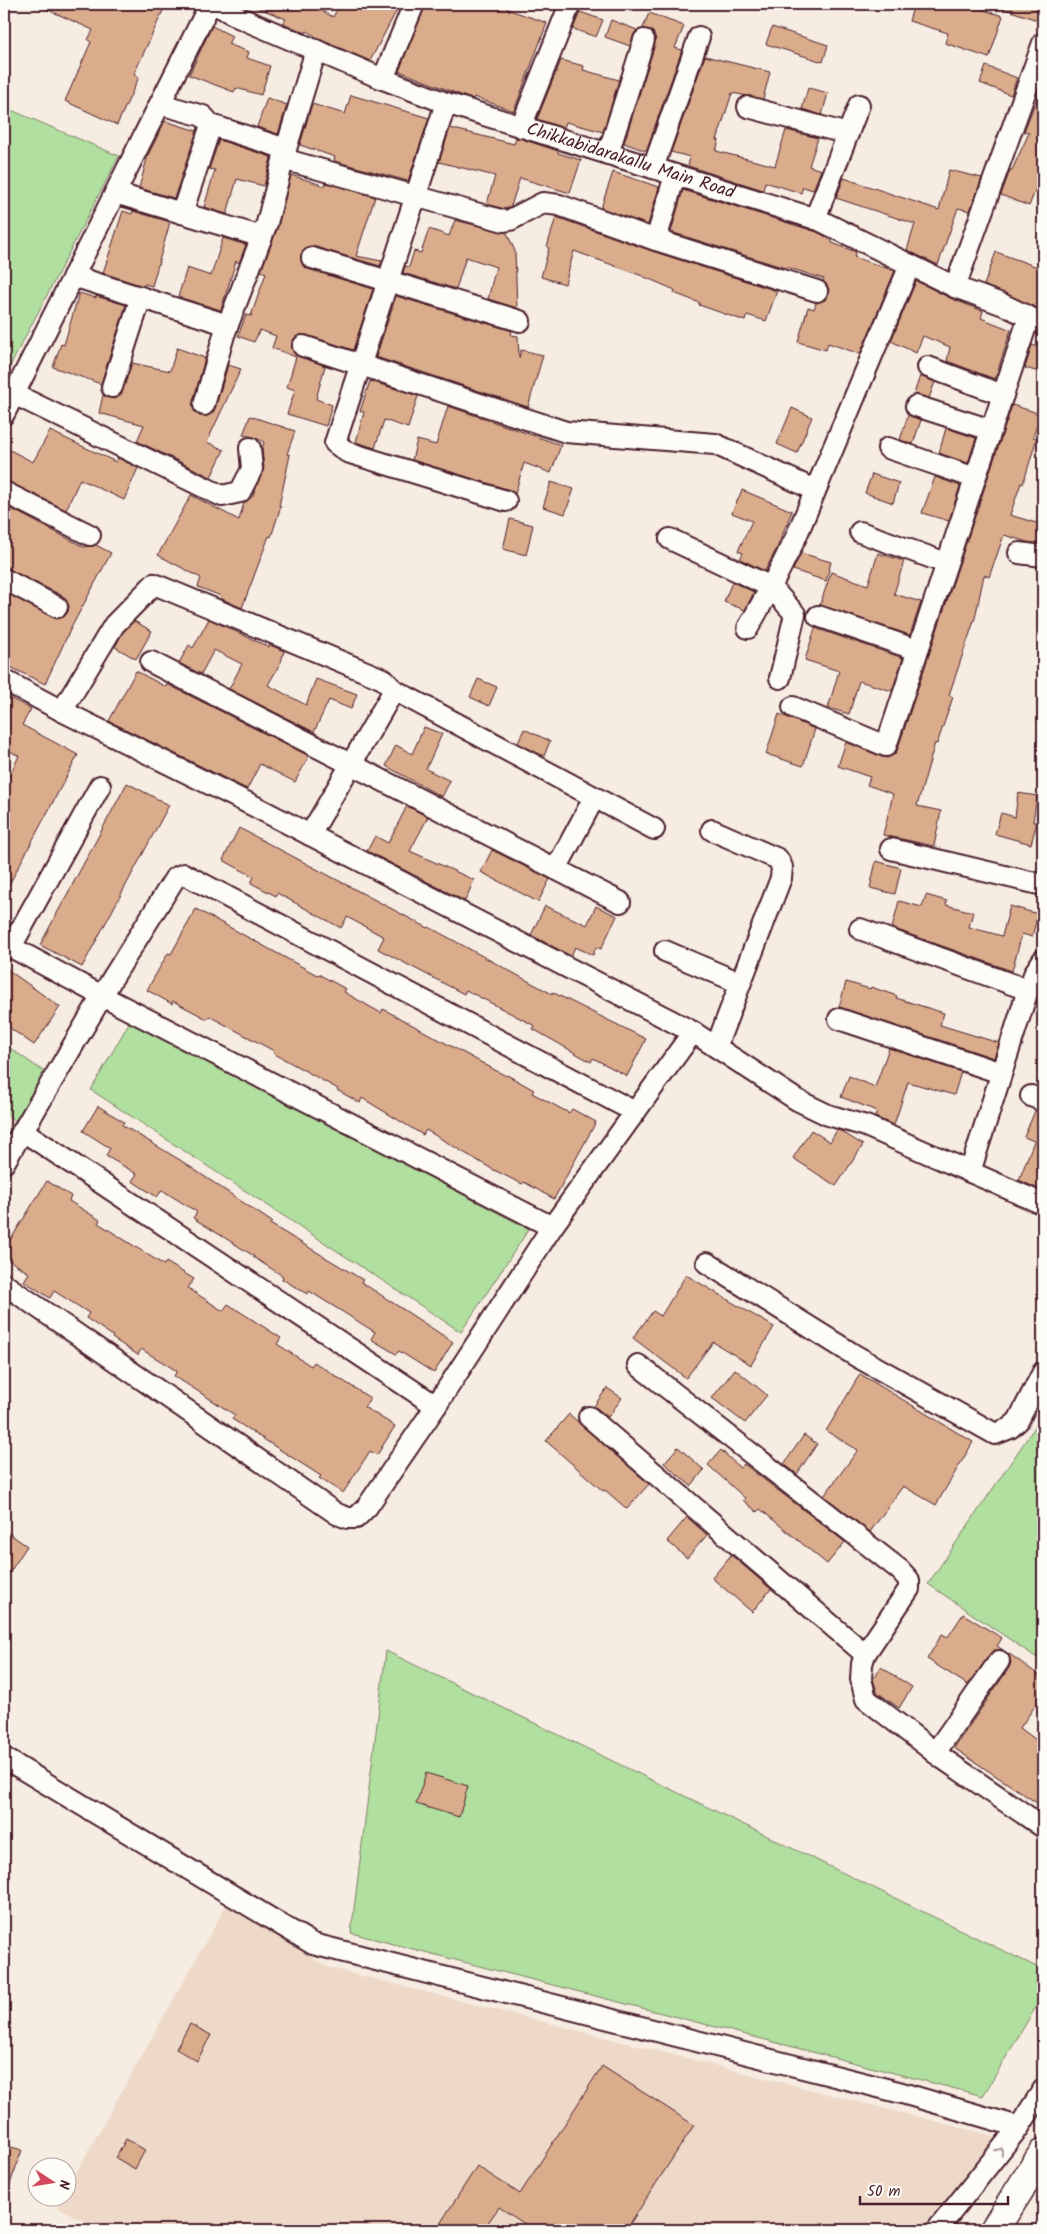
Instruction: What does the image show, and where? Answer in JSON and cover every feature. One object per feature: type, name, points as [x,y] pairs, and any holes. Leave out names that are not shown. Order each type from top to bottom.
[{"type":"highway","points":[[994,2230],[1043,2153]]},
{"type":"street","points":[[4,414],[160,104],[215,4]]},
{"type":"street","name":"Chikkabidarakallu Main Road","points":[[215,4],[238,17],[383,79],[446,103],[815,218],[955,287],[1004,305],[1036,321]]},
{"type":"street","points":[[383,79],[414,4]]},
{"type":"street","points":[[521,127],[570,4]]},
{"type":"street","points":[[653,168],[699,37]]},
{"type":"street","points":[[608,154],[644,40]]},
{"type":"street","points":[[955,287],[1026,96],[1043,43]]},
{"type":"street","points":[[204,405],[228,325],[262,237],[316,50]]},
{"type":"street","points":[[446,103],[335,443],[347,452],[506,500]]},
{"type":"street","points":[[160,104],[203,116],[211,125],[285,154],[416,196],[504,221],[543,203],[559,205],[656,240],[817,291]]},
{"type":"street","points":[[815,218],[859,105]]},
{"type":"street","points":[[748,107],[848,134]]},
{"type":"street","points":[[182,213],[211,125]]},
{"type":"street","points":[[656,240],[675,174]]},
{"type":"street","points":[[115,193],[262,237]]},
{"type":"street","points":[[312,258],[520,321]]},
{"type":"street","points":[[748,628],[796,537],[910,265]]},
{"type":"street","points":[[73,276],[228,325]]},
{"type":"street","points":[[112,387],[141,297]]},
{"type":"street","points":[[793,707],[886,746],[1003,395],[1036,321]]},
{"type":"street","points":[[303,346],[566,432],[715,444],[815,490]]},
{"type":"street","points":[[928,367],[1003,395]]},
{"type":"street","points":[[14,394],[222,496],[240,492],[252,468],[250,448]]},
{"type":"street","points":[[916,406],[991,430]]},
{"type":"street","points":[[888,448],[975,478]]},
{"type":"street","points":[[4,492],[90,536]]},
{"type":"street","points":[[860,532],[946,563]]},
{"type":"street","points":[[670,539],[771,587],[795,614],[780,678]]},
{"type":"street","points":[[1019,553],[1043,556]]},
{"type":"street","points":[[4,579],[57,607]]},
{"type":"street","points":[[62,711],[114,625],[154,584],[383,678],[394,690],[594,798],[654,828]]},
{"type":"street","points":[[818,616],[917,650]]},
{"type":"street","points":[[151,662],[620,902]]},
{"type":"street","points":[[4,680],[693,1032],[797,1100],[828,1115],[866,1126],[1043,1204]]},
{"type":"street","points":[[310,835],[394,690]]},
{"type":"street","points":[[100,786],[8,944],[102,996],[552,1227]]},
{"type":"street","points":[[556,869],[594,798]]},
{"type":"street","points":[[712,830],[778,860],[782,867],[781,878],[716,1047]]},
{"type":"street","points":[[891,849],[1043,885]]},
{"type":"street","points":[[4,1163],[102,996],[175,878],[180,875],[188,875],[635,1112]]},
{"type":"street","points":[[860,929],[1028,990]]},
{"type":"street","points":[[665,951],[740,983]]},
{"type":"street","points":[[970,1172],[1028,990],[1035,972],[1043,960]]},
{"type":"street","points":[[840,1019],[1001,1073]]},
{"type":"street","points":[[4,1284],[337,1514],[348,1518],[356,1518],[367,1508],[436,1406],[552,1227],[693,1032]]},
{"type":"street","points":[[23,1131],[436,1406]]},
{"type":"street","points":[[707,1263],[856,1356],[995,1434],[1010,1428],[1018,1421],[1043,1372]]},
{"type":"street","points":[[638,1365],[900,1570],[909,1580],[909,1589],[865,1654],[861,1679],[866,1699],[935,1753],[1043,1827]]},
{"type":"street","points":[[589,1418],[865,1654]]},
{"type":"street","points":[[935,1753],[999,1662]]},
{"type":"street","points":[[4,1758],[313,1944],[902,2093],[1019,2127]]},
{"type":"street","points":[[937,2230],[1019,2127],[1043,2090]]},
{"type":"shaded area","points":[[227,1904],[327,1967],[997,2137],[923,2230],[101,2230],[57,2207],[78,2206],[78,2169]]},
{"type":"green space","points":[[4,107],[119,156],[4,378]]},
{"type":"green space","points":[[130,1021],[529,1229],[461,1332],[91,1090]]},
{"type":"green space","points":[[4,1044],[49,1075],[17,1122],[4,1113]]},
{"type":"green space","points":[[1043,1415],[1043,1662],[928,1584]]},
{"type":"green space","points":[[386,1651],[1043,1970],[1043,1995],[983,2096],[351,1933]]},
{"type":"building","points":[[35,4],[166,4],[134,74],[139,77],[117,125],[65,101],[91,42],[88,40],[93,30]]},
{"type":"building","points":[[309,4],[333,17],[340,4],[400,4],[370,61],[321,40],[307,31],[306,33],[283,23],[286,19],[251,5]]},
{"type":"building","points":[[426,4],[509,4],[507,9],[547,23],[514,111],[474,97],[473,99],[466,97],[399,71]]},
{"type":"building","points":[[914,4],[965,4],[1003,16],[989,58],[945,43],[948,33],[909,21]]},
{"type":"building","points":[[999,4],[1043,4],[1043,22],[999,7]]},
{"type":"building","points":[[580,12],[603,20],[596,37],[573,29]]},
{"type":"building","points":[[649,13],[684,26],[675,48],[682,50],[646,151],[624,143],[655,44],[653,32],[643,28]]},
{"type":"building","points":[[611,20],[637,30],[630,46],[605,37]]},
{"type":"building","points":[[212,26],[232,36],[228,44],[249,52],[247,58],[270,66],[261,95],[236,88],[234,92],[189,75]]},
{"type":"building","points":[[772,27],[828,45],[823,62],[766,44]]},
{"type":"building","points":[[705,56],[770,72],[763,99],[732,93],[717,140],[719,140],[716,151],[775,166],[786,130],[818,138],[809,166],[821,170],[813,190],[803,187],[801,193],[765,182],[763,190],[688,166],[690,157],[671,152]]},
{"type":"building","points":[[561,60],[584,66],[583,70],[619,80],[603,132],[566,122],[564,128],[537,119]]},
{"type":"building","points":[[986,66],[1017,78],[1011,95],[980,83]]},
{"type":"building","points":[[1043,83],[1043,171],[1029,206],[1001,195],[1010,170],[1012,170],[1029,133],[1024,131]]},
{"type":"building","points":[[808,88],[828,93],[822,115],[802,109]]},
{"type":"building","points":[[351,95],[429,118],[408,181],[334,161],[335,157],[300,145],[312,104],[345,114]]},
{"type":"building","points":[[267,98],[287,105],[278,134],[257,127]]},
{"type":"building","points":[[165,121],[197,131],[174,198],[139,188],[148,155]]},
{"type":"building","points":[[450,128],[514,144],[516,138],[519,138],[581,160],[570,193],[520,178],[511,206],[505,209],[487,204],[495,176],[439,162]]},
{"type":"building","points":[[219,140],[271,157],[264,186],[237,179],[227,214],[204,207],[215,170],[209,169]]},
{"type":"building","points":[[949,170],[982,178],[970,211],[958,208],[938,265],[907,250],[915,224],[836,198],[844,178],[939,210]]},
{"type":"building","points":[[613,172],[659,187],[648,225],[601,208]]},
{"type":"building","points":[[291,175],[325,186],[326,183],[375,197],[356,256],[382,261],[380,266],[315,247],[304,249],[301,255],[303,266],[308,269],[373,289],[353,350],[306,335],[300,335],[292,342],[292,349],[295,354],[325,366],[316,399],[332,405],[326,426],[287,414],[295,390],[287,387],[296,357],[272,348],[276,336],[260,330],[254,342],[238,336],[246,315],[251,316],[266,273],[261,271],[278,226]]},
{"type":"building","points":[[683,190],[817,232],[832,240],[832,243],[856,252],[854,257],[895,271],[860,354],[828,343],[826,350],[798,342],[808,307],[814,309],[816,303],[825,300],[828,295],[829,289],[823,281],[824,279],[671,232]]},
{"type":"building","points":[[123,211],[132,214],[133,211],[170,222],[152,286],[145,284],[143,286],[103,273]]},
{"type":"building","points":[[556,217],[652,251],[777,291],[766,321],[747,315],[745,321],[699,305],[700,303],[674,293],[675,290],[574,251],[565,284],[541,277]]},
{"type":"building","points":[[455,220],[507,233],[515,251],[517,308],[488,299],[496,267],[466,257],[456,289],[403,273],[405,266],[409,267],[414,251],[421,253],[429,229],[449,236]]},
{"type":"building","points":[[223,238],[246,245],[239,263],[236,261],[221,310],[178,297],[187,268],[211,276]]},
{"type":"building","points":[[996,252],[1043,269],[1043,311],[984,285]]},
{"type":"building","points":[[916,281],[950,298],[983,311],[981,318],[1011,330],[995,379],[947,361],[950,347],[923,336],[916,353],[891,341]]},
{"type":"building","points":[[79,293],[126,305],[101,384],[53,367],[61,344],[64,345]]},
{"type":"building","points":[[396,296],[512,331],[511,335],[518,336],[519,358],[521,350],[543,355],[528,407],[376,357]]},
{"type":"building","points":[[1032,345],[1043,349],[1043,373],[1025,368]]},
{"type":"building","points":[[177,348],[205,358],[193,402],[195,413],[200,416],[207,416],[215,409],[228,365],[241,369],[207,442],[224,450],[211,477],[137,441],[144,425],[99,413],[103,395],[114,399],[120,395],[132,363],[170,371]]},
{"type":"building","points":[[920,376],[935,382],[929,398],[914,394]]},
{"type":"building","points":[[370,381],[418,396],[408,428],[384,420],[375,448],[356,442],[364,412],[360,411]]},
{"type":"building","points":[[1012,405],[1041,414],[1033,437],[1037,438],[1023,484],[1021,483],[1010,515],[1043,525],[1043,544],[1027,542],[1004,535],[989,577],[984,575],[975,618],[949,695],[953,697],[937,744],[935,743],[917,806],[941,811],[934,846],[883,835],[893,794],[867,785],[870,777],[838,766],[846,742],[882,757],[888,758],[897,751]]},
{"type":"building","points":[[448,406],[561,445],[551,473],[524,463],[515,494],[510,490],[412,460],[417,440],[436,445]]},
{"type":"building","points":[[792,408],[812,417],[797,453],[777,444]]},
{"type":"building","points":[[908,415],[921,420],[913,444],[900,440]]},
{"type":"building","points":[[250,416],[295,431],[287,454],[290,455],[279,506],[281,506],[271,537],[269,536],[242,608],[220,598],[221,596],[198,587],[201,578],[158,555],[191,495],[239,520],[244,503],[252,497],[264,468],[262,450],[264,442],[254,437],[243,435]]},
{"type":"building","points":[[946,428],[976,438],[968,463],[939,453]]},
{"type":"building","points":[[50,431],[116,462],[118,458],[138,468],[124,500],[80,479],[66,510],[4,480],[4,447],[33,462]]},
{"type":"building","points":[[872,474],[899,483],[893,503],[865,493]]},
{"type":"building","points":[[935,477],[960,486],[949,521],[922,513]]},
{"type":"building","points":[[551,482],[574,489],[565,514],[543,507]]},
{"type":"building","points":[[742,490],[792,511],[777,548],[765,571],[740,559],[743,553],[738,551],[752,521],[732,513]]},
{"type":"building","points":[[4,505],[84,547],[96,545],[111,553],[71,628],[45,684],[4,664],[4,592],[57,619],[64,617],[68,612],[69,606],[63,596],[4,567]]},
{"type":"building","points":[[510,519],[533,525],[526,555],[503,549]]},
{"type":"building","points":[[801,553],[831,562],[826,581],[793,570]]},
{"type":"building","points":[[878,553],[904,561],[894,594],[921,602],[910,635],[820,605],[831,572],[868,585]]},
{"type":"building","points":[[732,582],[754,592],[745,610],[724,602]]},
{"type":"building","points":[[209,619],[269,647],[270,645],[284,651],[281,662],[268,685],[306,705],[316,679],[357,694],[351,709],[329,700],[314,732],[229,689],[242,664],[214,650],[201,674],[179,663],[189,645],[193,648]]},
{"type":"building","points":[[134,621],[152,631],[136,659],[115,647],[123,632]]},
{"type":"building","points":[[815,628],[903,658],[892,691],[859,681],[849,714],[828,708],[839,671],[805,660]]},
{"type":"building","points":[[136,671],[166,687],[167,684],[309,756],[295,782],[260,764],[247,789],[109,721]]},
{"type":"building","points":[[478,679],[497,687],[489,706],[470,697]]},
{"type":"building","points":[[4,695],[31,709],[22,725],[78,755],[4,894],[4,786],[19,756],[4,748]]},
{"type":"building","points":[[779,714],[815,729],[803,766],[766,754]]},
{"type":"building","points":[[424,727],[442,734],[426,769],[450,781],[442,797],[386,766],[396,745],[412,754]]},
{"type":"building","points":[[524,729],[550,741],[544,756],[518,743]]},
{"type":"building","points":[[127,783],[169,805],[82,967],[40,945]]},
{"type":"building","points":[[1018,793],[1037,796],[1033,822],[1037,822],[1031,844],[995,834],[1001,813],[1015,817]]},
{"type":"building","points":[[407,806],[428,817],[410,851],[474,880],[465,901],[367,851],[375,836],[388,843]]},
{"type":"building","points":[[239,828],[429,927],[552,994],[552,992],[646,1039],[627,1076],[593,1058],[591,1062],[533,1029],[535,1026],[466,990],[464,994],[378,949],[384,937],[347,917],[341,928],[277,893],[276,896],[251,883],[254,877],[223,860]]},
{"type":"building","points":[[492,850],[550,879],[538,902],[481,872]]},
{"type":"building","points":[[876,861],[901,868],[895,894],[870,888]]},
{"type":"building","points":[[926,895],[947,901],[946,905],[973,912],[969,927],[1002,936],[1010,906],[1038,914],[1032,937],[1022,934],[1012,971],[892,928],[899,901],[922,907]]},
{"type":"building","points":[[545,906],[587,925],[596,906],[617,916],[601,949],[596,947],[593,955],[575,947],[571,956],[531,935]]},
{"type":"building","points":[[196,909],[346,989],[344,992],[381,1013],[383,1009],[534,1090],[532,1093],[569,1113],[572,1109],[596,1122],[554,1199],[524,1182],[522,1184],[492,1169],[426,1130],[423,1135],[362,1098],[360,1103],[273,1053],[274,1051],[209,1016],[207,1019],[173,1001],[172,1004],[147,990],[168,953],[171,954]]},
{"type":"building","points":[[4,967],[60,1007],[34,1045],[4,1024]]},
{"type":"building","points":[[846,982],[870,989],[871,987],[897,996],[896,998],[944,1013],[940,1025],[999,1043],[994,1058],[839,1007]]},
{"type":"building","points":[[889,1048],[961,1072],[954,1095],[908,1082],[894,1125],[875,1117],[877,1111],[841,1097],[849,1076],[875,1087]]},
{"type":"building","points":[[98,1106],[124,1122],[122,1125],[180,1160],[272,1222],[270,1224],[363,1280],[361,1282],[453,1342],[434,1373],[399,1351],[396,1354],[371,1339],[375,1332],[309,1291],[307,1294],[282,1279],[283,1276],[254,1256],[193,1218],[197,1212],[162,1190],[157,1197],[132,1181],[137,1174],[106,1156],[110,1148],[83,1131]]},
{"type":"building","points":[[1035,1111],[1043,1113],[1043,1191],[1019,1180],[1034,1141],[1024,1137]]},
{"type":"building","points":[[811,1130],[830,1142],[837,1130],[841,1131],[863,1145],[836,1186],[793,1158]]},
{"type":"building","points":[[47,1181],[71,1196],[69,1201],[100,1220],[98,1223],[164,1265],[166,1262],[194,1279],[188,1288],[223,1311],[228,1304],[281,1338],[277,1344],[311,1366],[314,1362],[370,1398],[364,1407],[395,1426],[377,1455],[370,1451],[343,1493],[319,1478],[321,1476],[232,1419],[235,1415],[174,1376],[177,1371],[141,1349],[138,1355],[86,1318],[89,1313],[54,1291],[50,1298],[24,1281],[29,1273],[4,1257],[4,1250]]},
{"type":"building","points":[[686,1275],[774,1327],[751,1365],[713,1342],[686,1378],[633,1338],[653,1311],[661,1316]]},
{"type":"building","points":[[735,1369],[767,1395],[745,1423],[712,1398]]},
{"type":"building","points":[[860,1374],[973,1442],[936,1505],[903,1486],[870,1532],[824,1496],[858,1450],[826,1431]]},
{"type":"building","points":[[607,1388],[622,1398],[608,1417],[594,1406]]},
{"type":"building","points":[[569,1414],[649,1484],[627,1509],[605,1490],[603,1491],[546,1441]]},
{"type":"building","points":[[804,1435],[817,1444],[797,1474],[784,1464]]},
{"type":"building","points":[[678,1447],[704,1470],[691,1486],[664,1463]]},
{"type":"building","points":[[721,1450],[740,1468],[744,1464],[845,1542],[827,1564],[760,1509],[757,1512],[743,1500],[745,1498],[708,1465]]},
{"type":"building","points":[[687,1517],[707,1535],[687,1558],[667,1541]]},
{"type":"building","points":[[4,1530],[27,1546],[4,1581]]},
{"type":"building","points":[[731,1555],[771,1589],[752,1612],[712,1578]]},
{"type":"building","points":[[963,1614],[1002,1638],[997,1646],[1003,1650],[994,1650],[990,1654],[968,1685],[927,1659],[942,1634],[948,1637]]},
{"type":"building","points":[[1008,1653],[1043,1678],[1043,1694],[1020,1728],[1043,1745],[1043,1807],[954,1748],[1009,1668],[1011,1662]]},
{"type":"building","points":[[881,1667],[912,1687],[899,1708],[877,1692],[873,1679]]},
{"type":"building","points":[[426,1773],[468,1786],[459,1817],[416,1804]]},
{"type":"building","points":[[190,2024],[211,2035],[197,2061],[176,2049]]},
{"type":"building","points":[[602,2066],[694,2125],[626,2230],[534,2230],[499,2207],[483,2230],[436,2230],[477,2166],[520,2194]]},
{"type":"building","points":[[126,2139],[145,2150],[135,2169],[116,2158]]},
{"type":"building","points":[[4,2145],[22,2150],[6,2195],[4,2195]]}]
